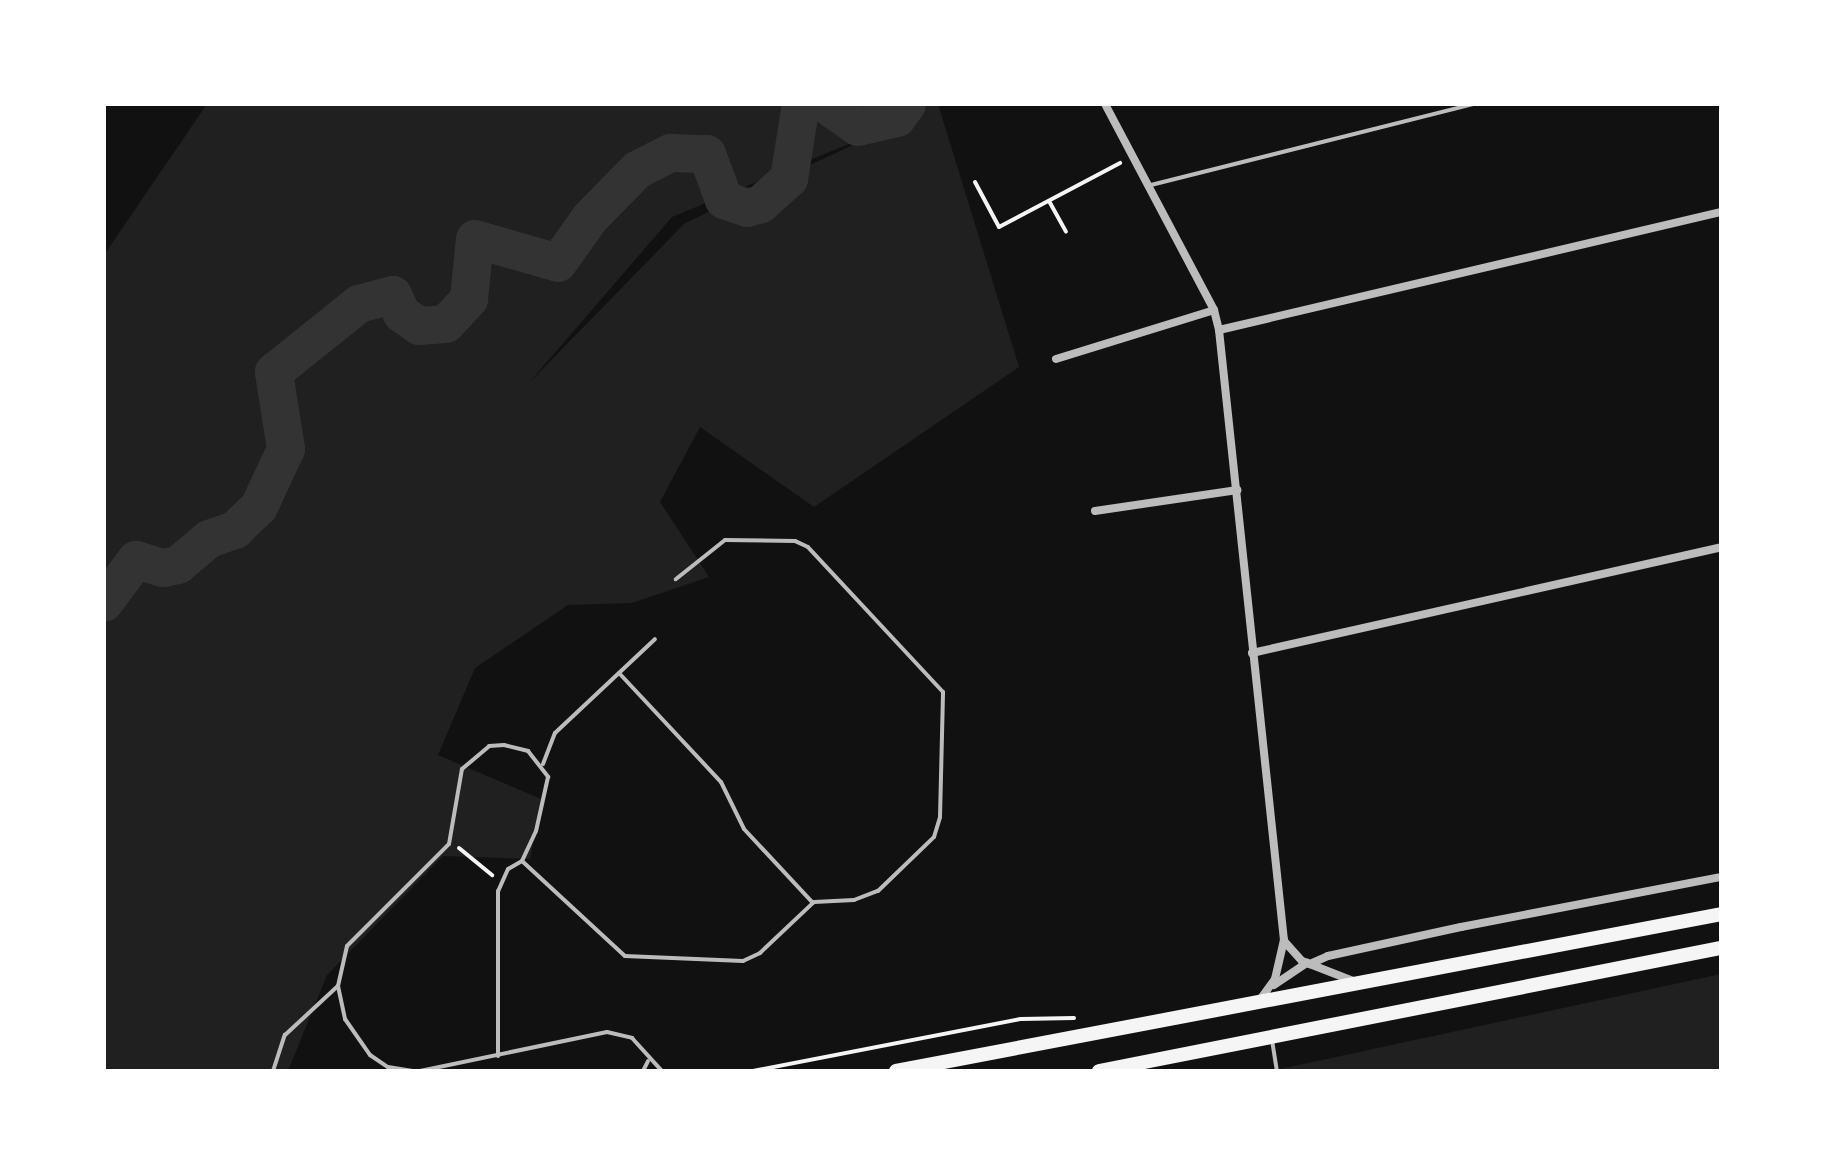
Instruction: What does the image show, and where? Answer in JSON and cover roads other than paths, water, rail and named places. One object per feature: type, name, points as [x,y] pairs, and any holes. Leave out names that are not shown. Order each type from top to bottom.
[{"type":"highway","points":[[896,1071],[1256,1005],[1721,914]]},
{"type":"highway","points":[[1099,1071],[1721,948]]},
{"type":"street","points":[[1105,104],[1214,310],[1219,330],[1284,940],[1270,988]]},
{"type":"street","points":[[1219,330],[1721,212]]},
{"type":"street","points":[[1056,359],[1214,310]]},
{"type":"street","points":[[1095,511],[1237,490]]},
{"type":"street","points":[[1252,653],[1721,547]]},
{"type":"street","points":[[1256,1005],[1270,988],[1308,964],[1328,956],[1721,877]]},
{"type":"street","points":[[1284,940],[1308,964],[1364,984]]},
{"type":"lane","points":[[1148,185],[1473,104]]},
{"type":"lane","points":[[522,861],[607,945],[635,958],[752,958],[813,903],[866,898],[934,837],[940,817],[943,692],[803,543],[725,540],[676,579]]},
{"type":"lane","points":[[543,764],[555,733],[655,639]]},
{"type":"lane","points":[[619,673],[721,782],[744,829],[813,903]]},
{"type":"lane","points":[[413,1071],[388,1067],[355,1038],[338,986],[347,946],[449,844],[457,786],[473,756],[504,745],[528,751],[543,764],[548,777],[544,805],[522,861],[508,869],[500,881],[494,1024],[498,1056]]},
{"type":"lane","points":[[273,1071],[285,1035],[338,986]]},
{"type":"lane","points":[[420,1071],[619,1032],[641,1047],[648,1061],[662,1071]]},
{"type":"lane","points":[[1272,1037],[1277,1071]]},
{"type":"lane","points":[[643,1071],[648,1061]]},
{"type":"waterway","points":[[104,603],[136,560],[163,568],[178,565],[209,539],[235,530],[259,507],[286,449],[274,372],[359,304],[393,295],[402,314],[419,326],[446,324],[469,299],[475,239],[558,263],[590,218],[637,170],[671,153],[707,154],[724,200],[747,208],[761,204],[789,179],[801,104]]},
{"type":"waterway","points":[[825,104],[858,127],[897,118],[907,104]]}]
